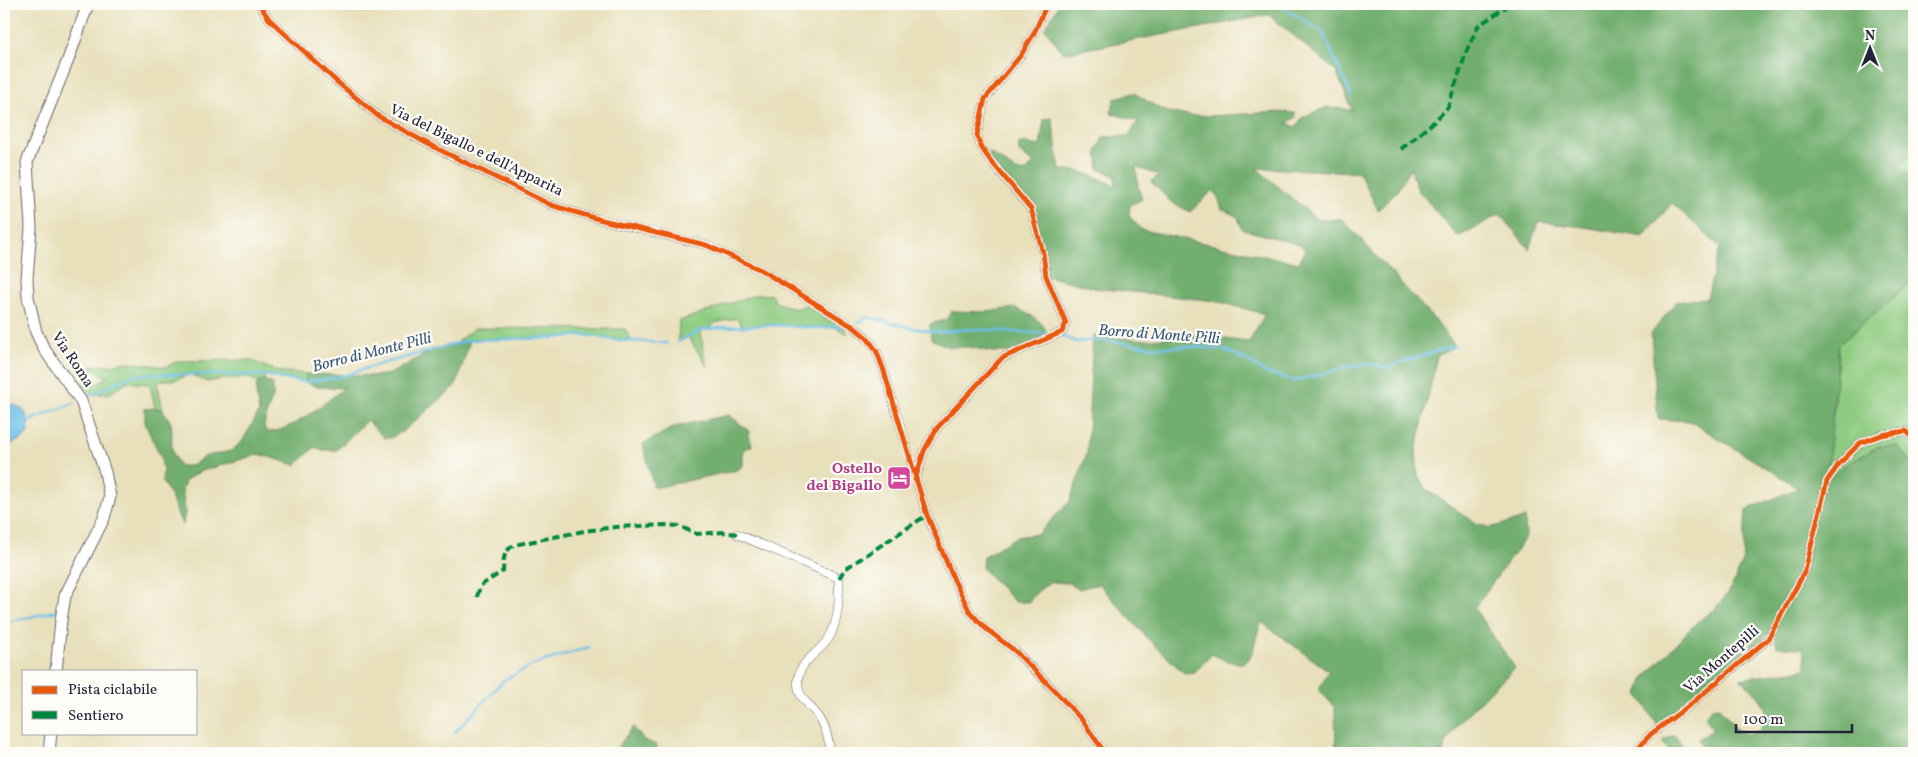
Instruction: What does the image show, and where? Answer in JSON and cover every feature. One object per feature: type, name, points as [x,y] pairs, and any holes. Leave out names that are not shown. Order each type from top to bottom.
[{"type":"main road","name":"Via Roma","points":[[56,670],[60,620],[66,596],[104,518],[110,497],[102,464],[81,401],[44,349],[36,332],[28,298],[27,279],[31,227],[26,162],[68,60],[88,4]]},
{"type":"main road","points":[[49,753],[51,734]]},
{"type":"street","name":"Via del Bigallo e dell'Apparita","points":[[259,4],[269,19],[343,87],[378,116],[428,144],[551,204],[598,219],[706,245],[761,270],[855,328],[867,338],[880,359],[915,480],[933,531],[970,612],[985,628],[1016,651],[1082,720],[1105,753]]},
{"type":"street","points":[[915,480],[924,451],[937,428],[1002,358],[1062,332],[1066,324],[1046,276],[1043,253],[1031,209],[980,147],[977,134],[984,99],[1024,50],[1047,4]]},
{"type":"street","name":"Via Montepilli","points":[[1633,753],[1651,734],[1691,704],[1768,639],[1805,571],[1827,481],[1839,464],[1860,443],[1881,434],[1906,431],[1914,438]]},
{"type":"street","points":[[737,534],[839,578],[838,608],[833,632],[828,640],[804,663],[799,673],[798,684],[800,695],[819,718],[828,739],[830,753]]},
{"type":"green space","points":[[1059,4],[1914,4],[1914,150],[1898,167],[1914,181],[1914,280],[1839,344],[1827,480],[1842,467],[1879,446],[1898,446],[1914,465],[1914,749],[1906,753],[1694,753],[1703,748],[1698,739],[1713,730],[1705,716],[1711,708],[1719,707],[1739,732],[1751,734],[1761,729],[1767,714],[1763,703],[1757,694],[1740,679],[1806,669],[1805,655],[1802,648],[1777,647],[1773,630],[1659,728],[1638,694],[1644,678],[1697,622],[1714,610],[1729,592],[1743,562],[1746,510],[1799,488],[1690,421],[1658,419],[1651,334],[1676,302],[1707,298],[1720,247],[1672,203],[1643,237],[1585,227],[1538,222],[1529,249],[1500,214],[1458,237],[1418,190],[1410,168],[1397,191],[1378,210],[1359,172],[1256,168],[1318,220],[1342,219],[1433,318],[1455,346],[1437,356],[1416,452],[1418,477],[1427,490],[1476,523],[1490,528],[1525,518],[1526,537],[1474,608],[1515,668],[1463,719],[1454,730],[1443,753],[1336,753],[1335,708],[1319,689],[1329,671],[1261,622],[1253,652],[1244,662],[1237,663],[1212,654],[1195,672],[1184,673],[1149,640],[1099,584],[1078,589],[1069,583],[1050,582],[1036,593],[1029,602],[1015,602],[982,568],[983,557],[1016,537],[1038,534],[1070,501],[1087,453],[1093,335],[1145,340],[1192,335],[1249,342],[1265,314],[1216,301],[1095,288],[1046,276],[1031,209],[990,160],[989,152],[1018,172],[1027,171],[1034,163],[1019,152],[1019,143],[1040,146],[1044,119],[1052,118],[1060,170],[1082,172],[1116,186],[1115,176],[1099,169],[1097,152],[1103,137],[1129,136],[1138,121],[1111,113],[1115,98],[1134,93],[1161,109],[1190,115],[1295,113],[1296,117],[1287,123],[1296,127],[1303,117],[1327,107],[1352,110],[1336,71],[1269,15],[1064,53],[1045,29]],"holes":[[[1136,165],[1141,169],[1159,175],[1151,182],[1171,202],[1190,212],[1212,191],[1218,197],[1222,209],[1238,217],[1242,229],[1301,245],[1305,250],[1299,263],[1142,230],[1129,216],[1130,205],[1142,199],[1138,186]]]},
{"type":"green space","points":[[1914,150],[1914,181],[1898,167]]},
{"type":"green space","points":[[1914,280],[1914,465],[1898,446],[1827,481],[1839,344]]},
{"type":"green space","points":[[758,294],[772,295],[775,302],[796,309],[810,304],[845,329],[848,334],[835,327],[815,328],[776,325],[743,327],[737,318],[715,323],[708,329],[701,330],[707,366],[688,337],[678,342],[679,321]]},
{"type":"green space","points":[[1015,308],[1041,323],[1046,332],[1047,339],[1012,352],[993,352],[969,347],[949,347],[931,339],[930,324],[946,320],[952,311],[986,312]]},
{"type":"green space","points":[[474,328],[625,329],[631,340],[615,340],[586,335],[457,342]]},
{"type":"green space","points":[[470,340],[457,383],[403,431],[391,438],[384,438],[367,420],[337,450],[323,450],[315,447],[296,465],[259,454],[199,472],[186,480],[182,489],[185,513],[183,525],[169,492],[162,482],[161,457],[145,424],[145,409],[155,408],[163,410],[170,420],[172,450],[176,460],[180,466],[191,466],[206,456],[231,451],[242,442],[259,412],[256,394],[257,383],[264,380],[273,384],[273,397],[266,415],[264,427],[267,432],[276,431],[286,428],[307,416],[344,388],[317,387],[305,382],[307,374],[375,376],[390,374],[434,349]]},
{"type":"green space","points":[[250,360],[276,371],[307,374],[305,382],[266,375],[264,380],[257,383],[251,378],[223,379],[207,382],[190,374],[175,380],[163,380],[157,383],[163,410],[155,408],[148,384],[126,382],[111,393],[92,395],[82,384],[97,384],[107,377],[90,366],[130,362],[166,367],[178,361]]},
{"type":"green space","points":[[729,415],[748,430],[752,446],[743,449],[743,466],[737,470],[654,488],[643,444],[674,427]]},
{"type":"green space","points":[[633,727],[644,740],[656,745],[660,753],[613,753]]},
{"type":"green space","points":[[1674,735],[1690,753],[1670,753],[1662,741]]},
{"type":"water","points":[[4,402],[20,408],[26,414],[29,431],[23,438],[4,448]]},
{"type":"waterway","points":[[1277,4],[1322,31],[1351,95]]},
{"type":"waterway","name":"Borro di Monte Pilli","points":[[858,322],[868,317],[912,328],[939,332],[970,329],[1049,334]]},
{"type":"waterway","name":"Borro di Monte Pilli","points":[[678,342],[701,330],[725,327],[776,325],[815,328],[847,326]]},
{"type":"waterway","name":"Borro di Monte Pilli","points":[[87,397],[128,377],[143,374],[266,375],[305,382],[341,377],[373,366],[470,340],[552,338],[586,335],[615,340],[667,343]]},
{"type":"waterway","name":"Borro di Monte Pilli","points":[[1060,335],[1076,342],[1100,340],[1154,347],[1198,347],[1225,350],[1248,361],[1264,372],[1295,381],[1356,365],[1372,364],[1389,368],[1401,362],[1455,346]]},
{"type":"waterway","name":"Borro di Monte Pilli","points":[[26,422],[74,403]]},
{"type":"waterway","points":[[4,623],[60,610]]},
{"type":"waterway","points":[[455,732],[504,680],[535,664],[589,647]]},
{"type":"waterway","points":[[439,753],[442,748]]},
{"type":"marked path","points":[[1401,149],[1435,121],[1448,107],[1467,50],[1478,26],[1510,4]]},
{"type":"marked path","points":[[839,578],[845,569],[927,515]]},
{"type":"marked path","points":[[477,597],[480,586],[503,571],[506,554],[514,545],[584,531],[616,527],[665,525],[679,526],[697,534],[723,532],[737,534]]},
{"type":"cycle path","points":[[259,4],[269,19],[336,81],[378,116],[428,144],[551,205],[598,219],[706,245],[761,270],[855,328],[867,338],[876,350],[883,368],[927,515],[954,580],[970,612],[985,628],[1015,651],[1053,689],[1082,720],[1105,753]]},
{"type":"cycle path","points":[[915,480],[924,451],[937,428],[1002,358],[1062,332],[1066,323],[1046,276],[1043,253],[1031,209],[990,160],[981,147],[977,135],[985,99],[1021,55],[1034,33],[1047,4]]},
{"type":"cycle path","points":[[1633,753],[1651,734],[1691,704],[1768,639],[1805,571],[1827,481],[1839,464],[1860,443],[1881,435],[1906,431],[1914,438]]},
{"type":"place","name":"Ostello del Bigallo","points":[[899,478]]}]
